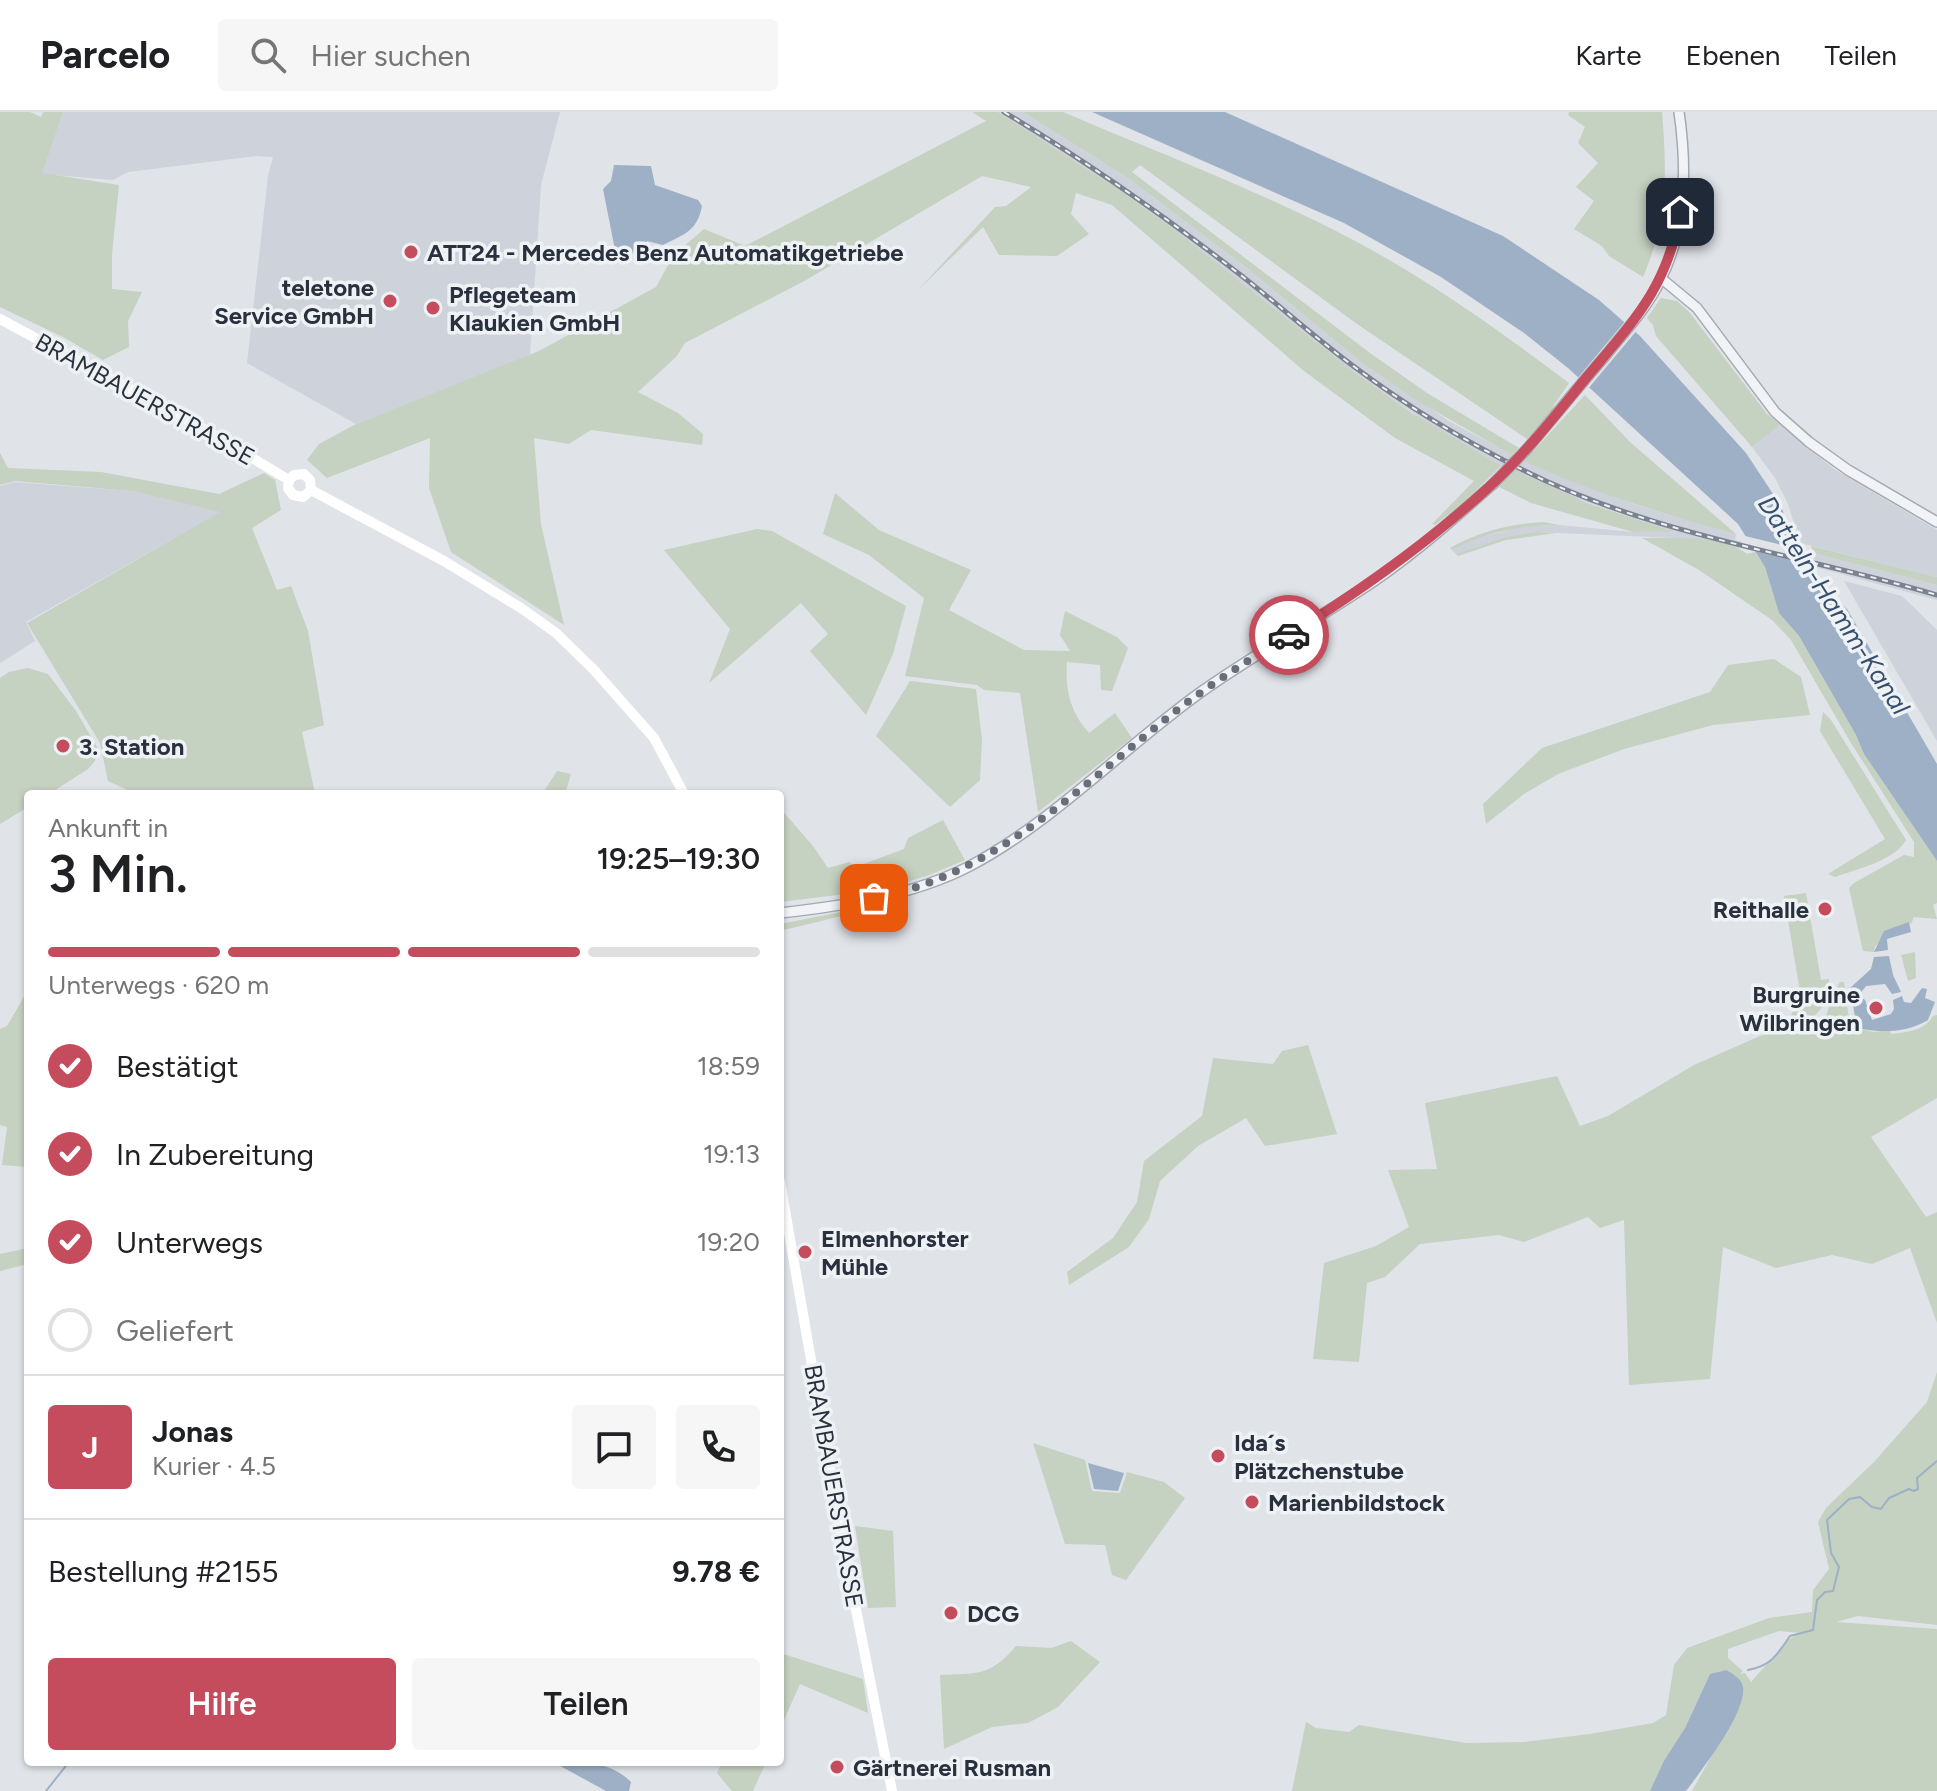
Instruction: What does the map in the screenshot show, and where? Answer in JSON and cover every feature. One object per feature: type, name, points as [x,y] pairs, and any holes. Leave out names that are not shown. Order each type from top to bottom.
[{"type":"main road","name":"BRAMBAUERSTRASSE","points":[[0,319],[197,425],[289,480],[294,475],[304,474],[311,482],[311,490],[444,561],[521,608],[556,633],[594,670],[654,738],[682,790]]},
{"type":"main road","name":"BRAMBAUERSTRASSE","points":[[784,1204],[842,1539],[892,1791]]},
{"type":"street","points":[[784,915],[898,893],[932,883],[1011,842],[1201,693],[1381,576],[1493,484],[1527,449],[1636,319],[1662,279],[1677,234],[1680,212],[1683,146],[1679,112]]},
{"type":"street","points":[[1662,279],[1697,308],[1775,412],[1848,470],[1937,522]]},
{"type":"shaded area","points":[[63,112],[560,112],[541,185],[530,355],[356,424],[247,363],[268,176],[273,157],[256,156],[128,172],[113,180],[41,174]]},
{"type":"shaded area","points":[[998,112],[1023,112],[1128,178],[1247,268],[1361,362],[1449,421],[1524,461],[1636,505],[1736,534],[1735,540],[1741,542],[1739,548],[1676,538],[1534,532],[1505,537],[1456,554],[1452,550],[1470,540],[1525,526],[1559,525],[1633,532],[1669,530],[1563,494],[1501,466],[1442,433],[1354,372],[1179,233],[1118,189]]},
{"type":"shaded area","points":[[1780,425],[1834,469],[1937,530],[1937,577],[1800,543],[1788,504],[1775,478],[1752,447]]},
{"type":"shaded area","points":[[14,482],[132,491],[221,512],[26,622],[35,641],[0,663],[0,486]]},
{"type":"shaded area","points":[[1813,553],[1937,585],[1937,600],[1815,567]]},
{"type":"shaded area","points":[[1844,581],[1902,596],[1937,630],[1937,741]]},
{"type":"green space","points":[[0,112],[30,112],[41,117],[43,112],[63,112],[42,173],[119,185],[112,289],[142,292],[128,321],[129,347],[103,360],[0,307]]},
{"type":"green space","points":[[972,112],[998,112],[1118,189],[1179,233],[1354,372],[1412,413],[1501,466],[1460,506],[1435,525],[1432,524],[1474,481],[1395,438],[1304,371],[1112,205],[1076,193],[1071,214],[1089,234],[1057,256],[999,255],[983,227],[919,289],[995,207],[1006,206],[1031,187],[982,176],[806,280],[685,343],[676,357],[638,392],[678,413],[703,434],[702,445],[591,430],[569,444],[534,438],[541,524],[564,625],[451,552],[429,488],[430,438],[327,478],[307,460],[319,444],[356,424],[539,351],[656,287],[673,256],[704,229],[745,246],[986,121]]},
{"type":"green space","points":[[1023,112],[1063,112],[1249,190],[1321,224],[1385,257],[1439,291],[1569,383],[1552,412],[1527,439],[1357,324],[1140,165],[1132,172],[1370,353],[1427,393],[1519,448],[1512,455],[1419,402],[1361,362],[1247,268],[1128,178]]},
{"type":"green space","points":[[1569,112],[1662,112],[1664,196],[1657,235],[1643,277],[1574,229],[1594,201],[1576,187],[1598,163],[1578,143],[1585,127],[1568,115]]},
{"type":"green space","points":[[1661,298],[1677,301],[1690,313],[1767,414],[1780,425],[1752,447],[1656,336],[1647,318]]},
{"type":"green space","points":[[1585,395],[1630,442],[1736,534],[1629,502],[1524,461]]},
{"type":"green space","points":[[0,453],[8,468],[101,472],[219,494],[264,473],[275,480],[281,510],[252,528],[277,590],[291,586],[308,631],[324,725],[302,732],[314,790],[127,790],[108,781],[100,743],[27,623],[220,512],[132,491],[15,481],[0,485]]},
{"type":"green space","points":[[1515,470],[1587,503],[1672,531],[1633,532],[1531,503],[1499,487]]},
{"type":"green space","points":[[835,493],[879,530],[971,570],[949,610],[1024,650],[1070,651],[1060,635],[1065,611],[1117,637],[1128,648],[1112,691],[1101,690],[1100,665],[1067,662],[1068,691],[1077,717],[1089,733],[1115,713],[1132,738],[1038,812],[1020,693],[905,676],[924,598],[869,555],[823,534]]},
{"type":"green space","points":[[1544,522],[1559,525],[1504,531],[1452,550],[1450,548],[1496,529]]},
{"type":"green space","points":[[757,529],[772,531],[906,606],[893,654],[866,715],[810,651],[828,634],[801,603],[709,683],[730,629],[664,550]]},
{"type":"green space","points":[[1534,532],[1556,533],[1506,540],[1458,556],[1456,554],[1505,537]]},
{"type":"green space","points":[[1642,538],[1711,541],[1724,543],[1747,554],[1755,552],[1765,567],[1779,613],[1799,636],[1864,754],[1937,861],[1937,903],[1933,905],[1937,919],[1914,917],[1911,924],[1909,922],[1875,946],[1874,952],[1863,951],[1849,888],[1904,855],[1914,857],[1914,842],[1791,640],[1772,620],[1699,570]]},
{"type":"green space","points":[[1811,546],[1937,577],[1937,585],[1813,553]]},
{"type":"green space","points":[[1774,659],[1801,677],[1810,715],[1713,725],[1624,749],[1558,774],[1524,794],[1486,824],[1483,804],[1542,748],[1710,692],[1728,665]]},
{"type":"green space","points":[[28,668],[48,674],[76,711],[97,747],[95,761],[88,769],[55,790],[24,790],[24,809],[0,824],[0,678],[9,672]]},
{"type":"green space","points":[[910,681],[976,689],[982,740],[980,780],[950,807],[876,736]]},
{"type":"green space","points":[[1823,712],[1906,840],[1884,859],[1835,877],[1828,874],[1885,839],[1820,731]]},
{"type":"green space","points":[[557,771],[571,774],[566,790],[545,790]]},
{"type":"green space","points":[[784,813],[828,868],[850,862],[853,868],[904,849],[908,838],[943,820],[965,860],[927,876],[878,890],[784,902]]},
{"type":"green space","points":[[1806,893],[1821,980],[1829,979],[1826,1001],[1811,1019],[1820,1034],[1840,982],[1844,982],[1848,1013],[1857,1028],[1874,1032],[1890,1030],[1891,1034],[1920,1028],[1937,1015],[1937,1098],[1871,1137],[1926,1217],[1937,1212],[1937,1323],[1910,1248],[1872,1264],[1832,1255],[1776,1268],[1723,1247],[1710,1379],[1629,1385],[1624,1220],[1600,1228],[1588,1217],[1524,1242],[1499,1235],[1420,1244],[1385,1277],[1367,1283],[1359,1362],[1313,1359],[1324,1263],[1376,1246],[1409,1227],[1388,1170],[1437,1169],[1425,1103],[1557,1076],[1580,1126],[1608,1116],[1694,1065],[1783,1026],[1797,1006],[1800,992],[1784,896]]},
{"type":"green space","points":[[862,908],[862,911],[784,930],[784,923]]},
{"type":"green space","points":[[1915,952],[1916,978],[1908,981],[1901,955]]},
{"type":"green space","points":[[24,997],[24,1167],[2,1165],[7,1127],[0,1125],[0,1029],[7,1026]]},
{"type":"green space","points":[[1308,1045],[1337,1134],[1265,1146],[1246,1118],[1198,1146],[1160,1181],[1149,1219],[1129,1247],[1069,1285],[1067,1272],[1113,1238],[1137,1202],[1144,1161],[1202,1116],[1213,1058],[1273,1064],[1282,1051]]},
{"type":"green space","points":[[24,1249],[24,1265],[0,1271],[0,1254]]},
{"type":"green space","points":[[1937,1372],[1937,1625],[1858,1616],[1836,1622],[1937,1629],[1937,1791],[1692,1791],[1740,1705],[1743,1688],[1726,1670],[1710,1674],[1650,1791],[1292,1791],[1306,1722],[1316,1728],[1349,1732],[1359,1725],[1466,1743],[1524,1742],[1653,1723],[1666,1715],[1674,1665],[1687,1648],[1769,1618],[1812,1612],[1813,1590],[1829,1569],[1818,1522],[1826,1508],[1874,1462],[1927,1402]],"holes":[[[1779,1631],[1801,1633],[1789,1639],[1751,1682],[1745,1673],[1740,1674],[1743,1671],[1728,1658],[1728,1649]]]},
{"type":"green space","points":[[1033,1443],[1085,1460],[1092,1491],[1120,1493],[1127,1472],[1164,1482],[1185,1498],[1126,1580],[1112,1575],[1105,1545],[1065,1544]]},
{"type":"green space","points":[[855,1526],[893,1531],[896,1607],[868,1608]]},
{"type":"green space","points":[[1071,1641],[1100,1662],[1058,1707],[1028,1723],[992,1727],[944,1749],[940,1675],[973,1673],[990,1668],[1016,1646],[1051,1648]]},
{"type":"green space","points":[[784,1654],[863,1679],[868,1713],[800,1684],[784,1720]]},
{"type":"green space","points":[[720,1766],[764,1766],[753,1791],[732,1791],[717,1773]]},
{"type":"water","name":"Datteln-Hamm-Kanal","points":[[1092,112],[1225,112],[1503,236],[1599,300],[1640,336],[1746,453],[1781,506],[1792,535],[1819,584],[1847,609],[1937,764],[1937,861],[1864,754],[1799,636],[1779,613],[1765,567],[1738,524],[1568,368],[1524,333],[1441,277],[1344,223]]},
{"type":"water","points":[[614,165],[651,166],[655,185],[698,200],[702,206],[697,221],[684,234],[663,245],[647,241],[644,249],[627,255],[615,250],[603,189],[611,181]]},
{"type":"water","points":[[1909,922],[1911,932],[1887,939],[1888,950],[1874,952],[1884,931]]},
{"type":"water","points":[[1889,956],[1901,992],[1892,994],[1885,984],[1866,986],[1859,995],[1865,1000],[1872,1020],[1891,1014],[1893,1000],[1902,996],[1904,1002],[1911,1003],[1922,988],[1927,989],[1925,998],[1935,1002],[1928,1020],[1894,1031],[1857,1028],[1850,988],[1871,969],[1874,957]]},
{"type":"water","points":[[1088,1463],[1124,1473],[1118,1491],[1094,1489]]},
{"type":"water","points":[[1726,1670],[1739,1679],[1743,1687],[1738,1711],[1722,1741],[1686,1791],[1650,1791],[1710,1674]]},
{"type":"water","points":[[560,1766],[605,1766],[631,1782],[629,1791],[606,1791]]},
{"type":"pier","points":[[1627,319],[1638,329],[1587,390],[1576,380]]},
{"type":"pier","points":[[1741,535],[1806,551],[1814,566],[1750,550]]},
{"type":"waterway","points":[[1748,1670],[1773,1659],[1790,1636],[1813,1630],[1817,1600],[1825,1592],[1833,1591],[1839,1567],[1831,1553],[1827,1520],[1849,1499],[1860,1497],[1872,1507],[1881,1509],[1889,1498],[1909,1489],[1918,1489],[1917,1478],[1937,1461]]},
{"type":"waterway","points":[[46,1791],[66,1766]]},
{"type":"railway","points":[[1004,112],[1094,169],[1181,230],[1376,382],[1436,422],[1499,458],[1570,492],[1621,511],[1937,595]]},
{"type":"way so far","points":[[874,898],[932,883],[1011,842],[1174,712],[1289,635]]},
{"type":"place","name":"ATT24 - Mercedes Benz Automatikgetriebe","points":[[411,252]]},
{"type":"place","name":"teletone Service GmbH","points":[[390,301]]},
{"type":"place","name":"Pflegeteam Klaukien GmbH","points":[[433,308]]},
{"type":"place","name":"3. Station","points":[[63,746]]},
{"type":"place","name":"Reithalle","points":[[1825,909]]},
{"type":"place","name":"Burgruine Wilbringen","points":[[1876,1008]]},
{"type":"place","name":"Elmenhorster Mühle","points":[[805,1252]]},
{"type":"place","name":"Ida´s Plätzchenstube","points":[[1218,1456]]},
{"type":"place","name":"Marienbildstock","points":[[1252,1502]]},
{"type":"place","name":"DCG","points":[[951,1613]]},
{"type":"place","name":"Gärtnerei Rusman","points":[[837,1767]]},
{"type":"route","points":[[1289,635],[1381,576],[1437,533],[1527,449],[1651,297],[1670,257],[1680,212]]}]
